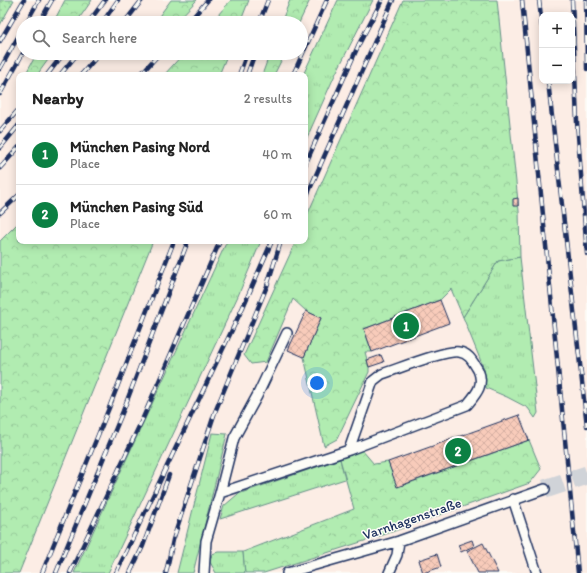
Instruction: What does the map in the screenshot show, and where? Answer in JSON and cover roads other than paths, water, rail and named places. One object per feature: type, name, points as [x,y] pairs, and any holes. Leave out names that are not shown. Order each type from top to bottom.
[{"type":"lane","points":[[204,573],[206,541],[234,438],[257,396],[287,333]]},
{"type":"lane","points":[[220,493],[349,450],[467,406],[480,389],[480,374],[472,358],[460,352],[447,352],[382,374],[373,381],[349,450]]},
{"type":"lane","name":"Varnhagenstraße","points":[[287,573],[399,540],[545,489]]},
{"type":"lane","points":[[513,499],[537,573]]},
{"type":"lane","points":[[389,573],[397,555],[399,540]]},
{"type":"tunnel","points":[[545,489],[587,475]]},
{"type":"railway","points":[[0,41],[24,0]]},
{"type":"railway","points":[[30,16],[39,0]]},
{"type":"railway","points":[[43,16],[52,0]]},
{"type":"railway","points":[[93,16],[105,0]]},
{"type":"railway","points":[[107,16],[118,0]]},
{"type":"railway","points":[[129,16],[142,0]]},
{"type":"railway","points":[[194,16],[208,0]]},
{"type":"railway","points":[[262,16],[268,0]]},
{"type":"railway","points":[[308,42],[327,0]]},
{"type":"railway","points":[[308,158],[359,44],[382,0]]},
{"type":"railway","points":[[308,193],[393,0]]},
{"type":"railway","points":[[522,0],[578,573]]},
{"type":"railway","points":[[539,0],[540,12]]},
{"type":"railway","points":[[572,0],[577,122],[587,254]]},
{"type":"railway","points":[[586,0],[587,69]]},
{"type":"railway","points":[[0,69],[16,40]]},
{"type":"railway","points":[[0,94],[19,60]]},
{"type":"railway","points":[[49,72],[59,60]]},
{"type":"railway","points":[[62,72],[72,60]]},
{"type":"railway","points":[[84,72],[94,60]]},
{"type":"railway","points":[[143,72],[154,60]]},
{"type":"railway","points":[[240,72],[244,60]]},
{"type":"railway","points":[[248,72],[252,60]]},
{"type":"railway","points":[[294,72],[300,60]]},
{"type":"railway","points":[[548,84],[587,426]]},
{"type":"railway","points":[[0,131],[16,112]]},
{"type":"railway","points":[[0,148],[16,129]]},
{"type":"railway","points":[[0,168],[16,150]]},
{"type":"railway","points":[[0,213],[16,198]]},
{"type":"railway","points":[[42,573],[109,408],[173,244]]},
{"type":"railway","points":[[56,573],[123,411],[187,244]]},
{"type":"railway","points":[[70,573],[143,418],[219,244]]},
{"type":"railway","points":[[116,573],[243,307],[271,244]]},
{"type":"railway","points":[[166,573],[173,540],[215,412],[267,286],[280,244]]},
{"type":"railway","points":[[130,573],[143,546],[169,475]]},
{"type":"place","name":"München Pasing Nord","points":[[406,326]]},
{"type":"place","name":"München Pasing Süd","points":[[458,451]]}]
